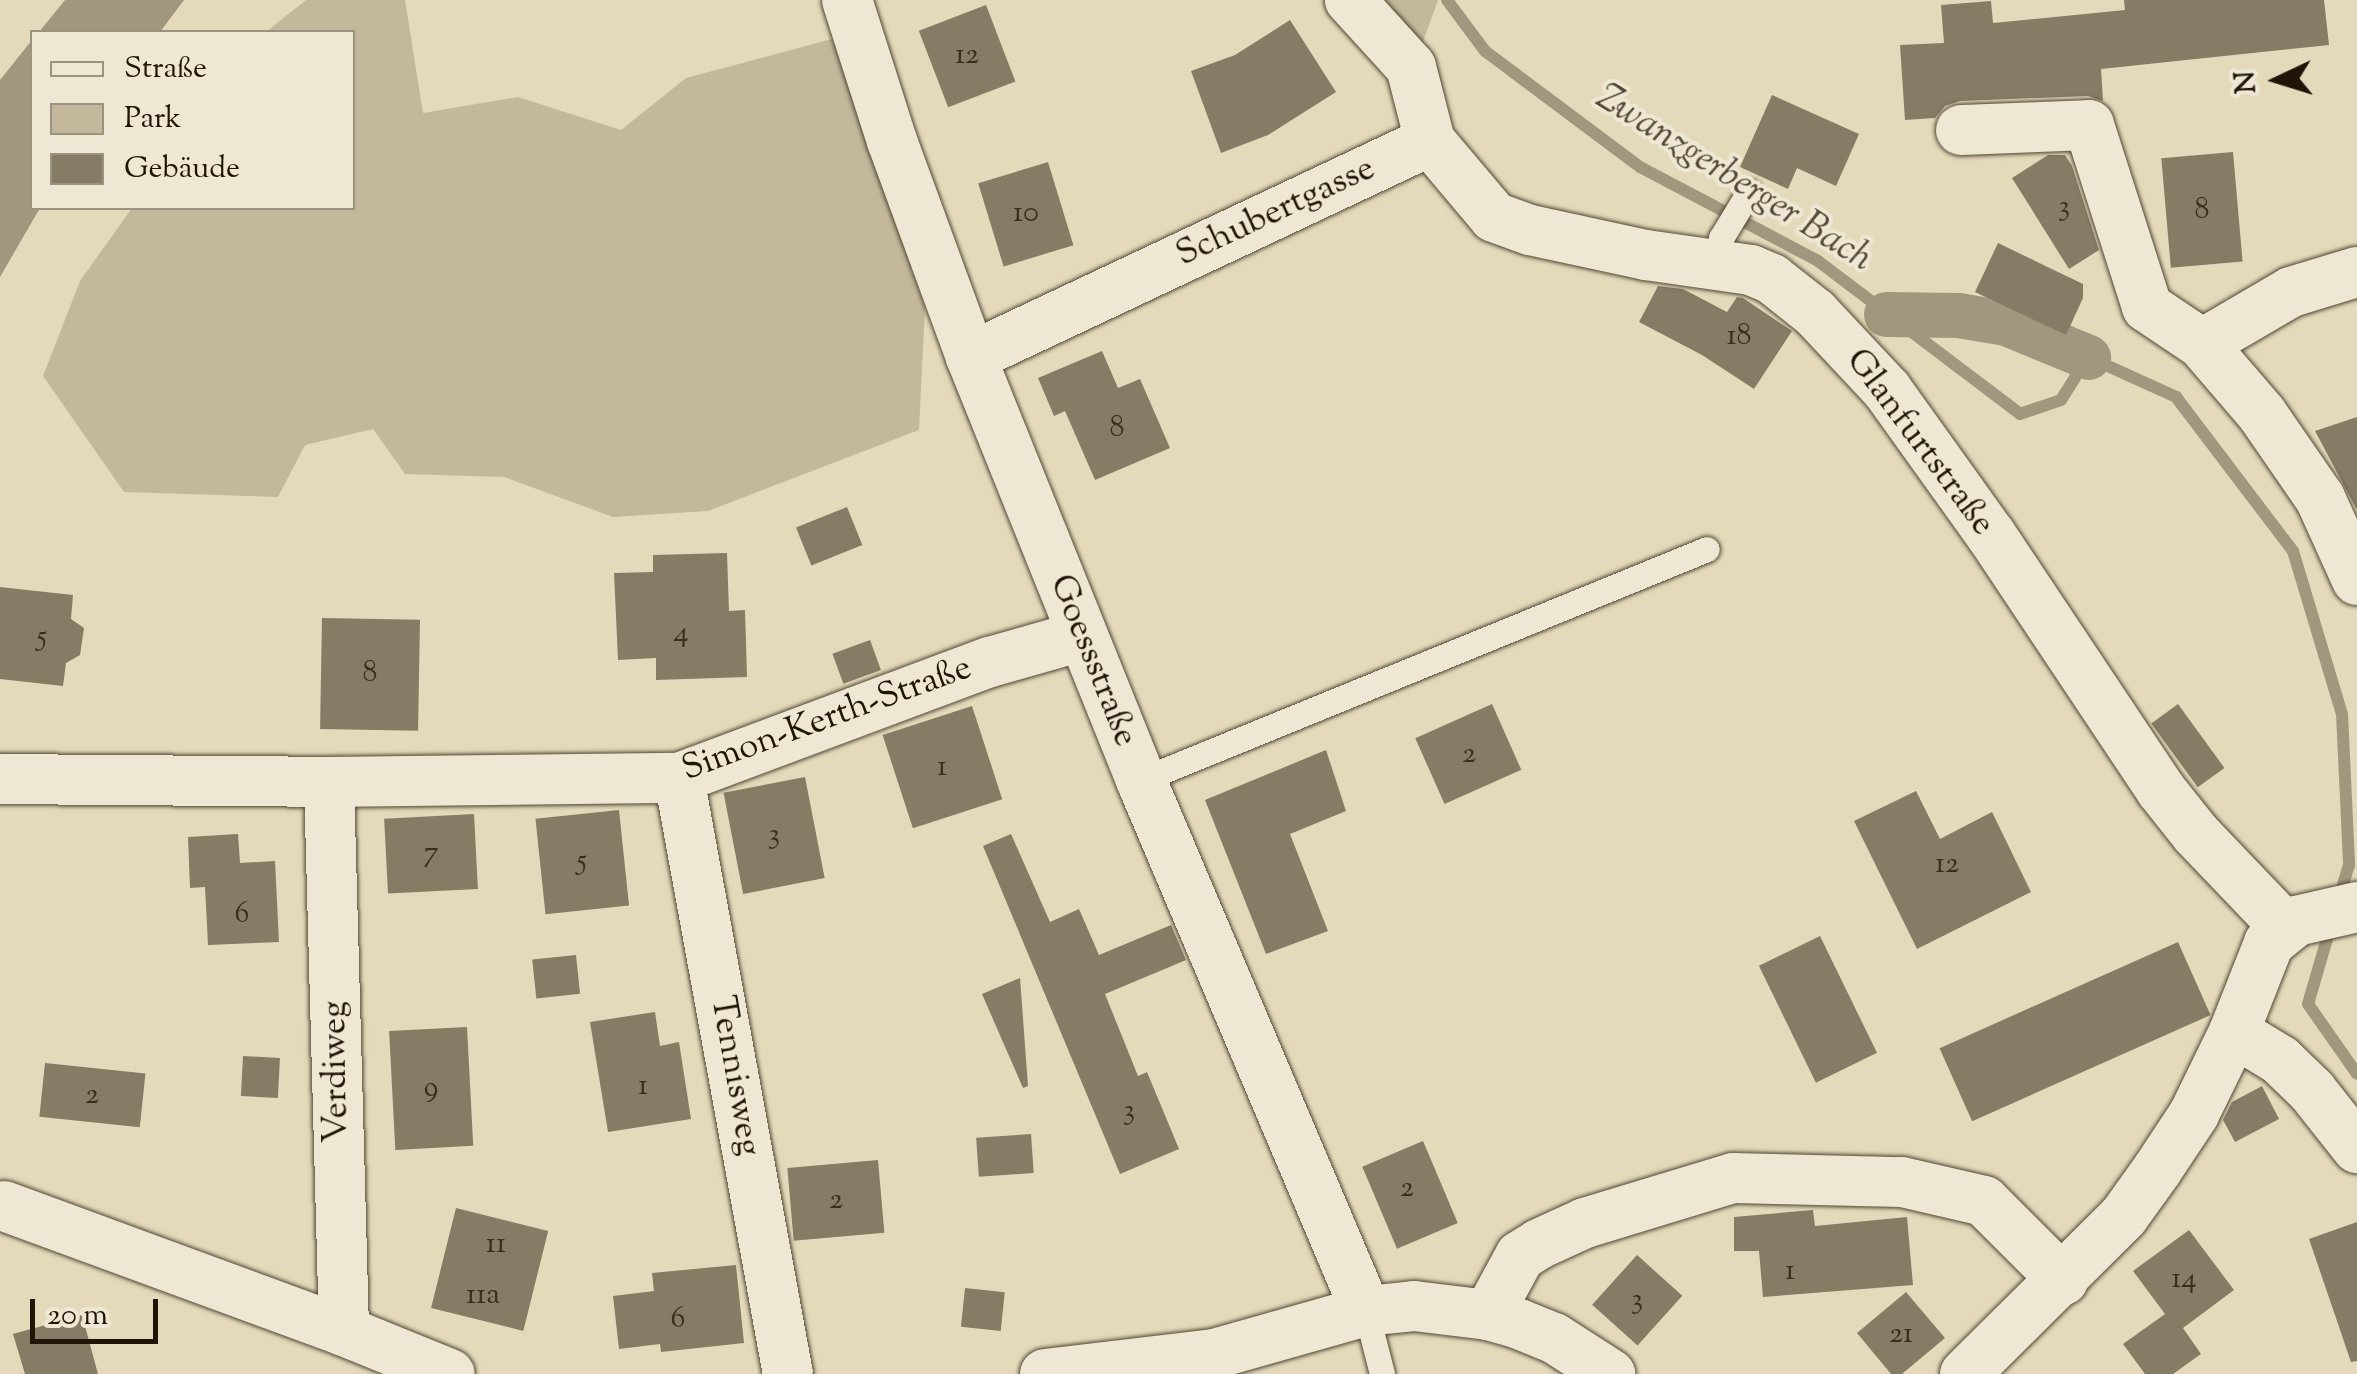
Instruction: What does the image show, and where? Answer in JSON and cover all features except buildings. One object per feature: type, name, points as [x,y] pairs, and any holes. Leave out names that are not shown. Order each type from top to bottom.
[{"type":"street","name":"Goessstraße","points":[[847,0],[892,141],[970,357],[1081,636],[1366,1311]]},
{"type":"street","points":[[1350,0],[1411,68],[1430,141]]},
{"type":"street","points":[[1961,130],[2089,125],[2147,307],[2202,344],[2262,414],[2320,498],[2357,580]]},
{"type":"street","name":"Schubertgasse","points":[[970,357],[1430,141]]},
{"type":"street","name":"Glanfurtstraße","points":[[1430,141],[1494,217],[1530,230],[1646,255],[1718,251],[1772,279],[1815,314],[1887,390],[1991,535],[2161,790],[2196,834],[2290,924]]},
{"type":"street","points":[[2202,344],[2291,292],[2357,272]]},
{"type":"street","name":"Simon-Kerth-Straße","points":[[330,782],[679,778],[990,662],[1081,636]]},
{"type":"street","points":[[0,778],[330,782]]},
{"type":"street","name":"Tennisweg","points":[[679,778],[788,1374]]},
{"type":"street","name":"Verdiweg","points":[[330,782],[357,1348]]},
{"type":"street","points":[[1964,1374],[2124,1216],[2158,1170],[2194,1114],[2234,1032],[2258,965],[2290,924],[2357,906]]},
{"type":"street","points":[[2234,1032],[2291,1070],[2357,1148]]},
{"type":"street","points":[[1488,1315],[1520,1256],[1538,1244],[1586,1223],[1733,1178],[1902,1182],[1984,1201],[2063,1280]]},
{"type":"street","points":[[4,1206],[357,1348],[450,1374]]},
{"type":"street","points":[[1045,1374],[1214,1354],[1366,1311],[1414,1306],[1488,1315],[1554,1338],[1610,1374]]},
{"type":"lane","points":[[1718,251],[1746,197]]},
{"type":"lane","points":[[1141,780],[1707,549]]},
{"type":"lane","name":"Goessstraße","points":[[1366,1311],[1382,1374]]},
{"type":"green space","points":[[306,0],[405,0],[423,113],[518,97],[621,130],[686,78],[832,39],[925,308],[919,430],[708,511],[613,517],[504,477],[405,474],[373,429],[305,445],[278,497],[124,492],[43,376],[80,281],[131,210],[355,210],[355,30],[268,30]]},
{"type":"green space","points":[[1379,0],[1438,0],[1420,50]]},
{"type":"shaded area","points":[[65,0],[184,0],[162,30],[41,30]]},
{"type":"shaded area","points":[[30,42],[30,210],[39,210],[0,277],[0,80]]},
{"type":"waterway","name":"Zwanzgerberger Bach","points":[[1447,0],[1485,51],[1640,167],[1818,261],[2020,414],[2061,400],[2088,357],[2176,397],[2293,551],[2342,714],[2349,865],[2338,901]]},
{"type":"waterway","points":[[1886,314],[1958,315],[2006,323],[2088,357]]},
{"type":"waterway","name":"Zwanzgerberger Bach","points":[[2331,925],[2308,1004],[2357,1074]]}]
